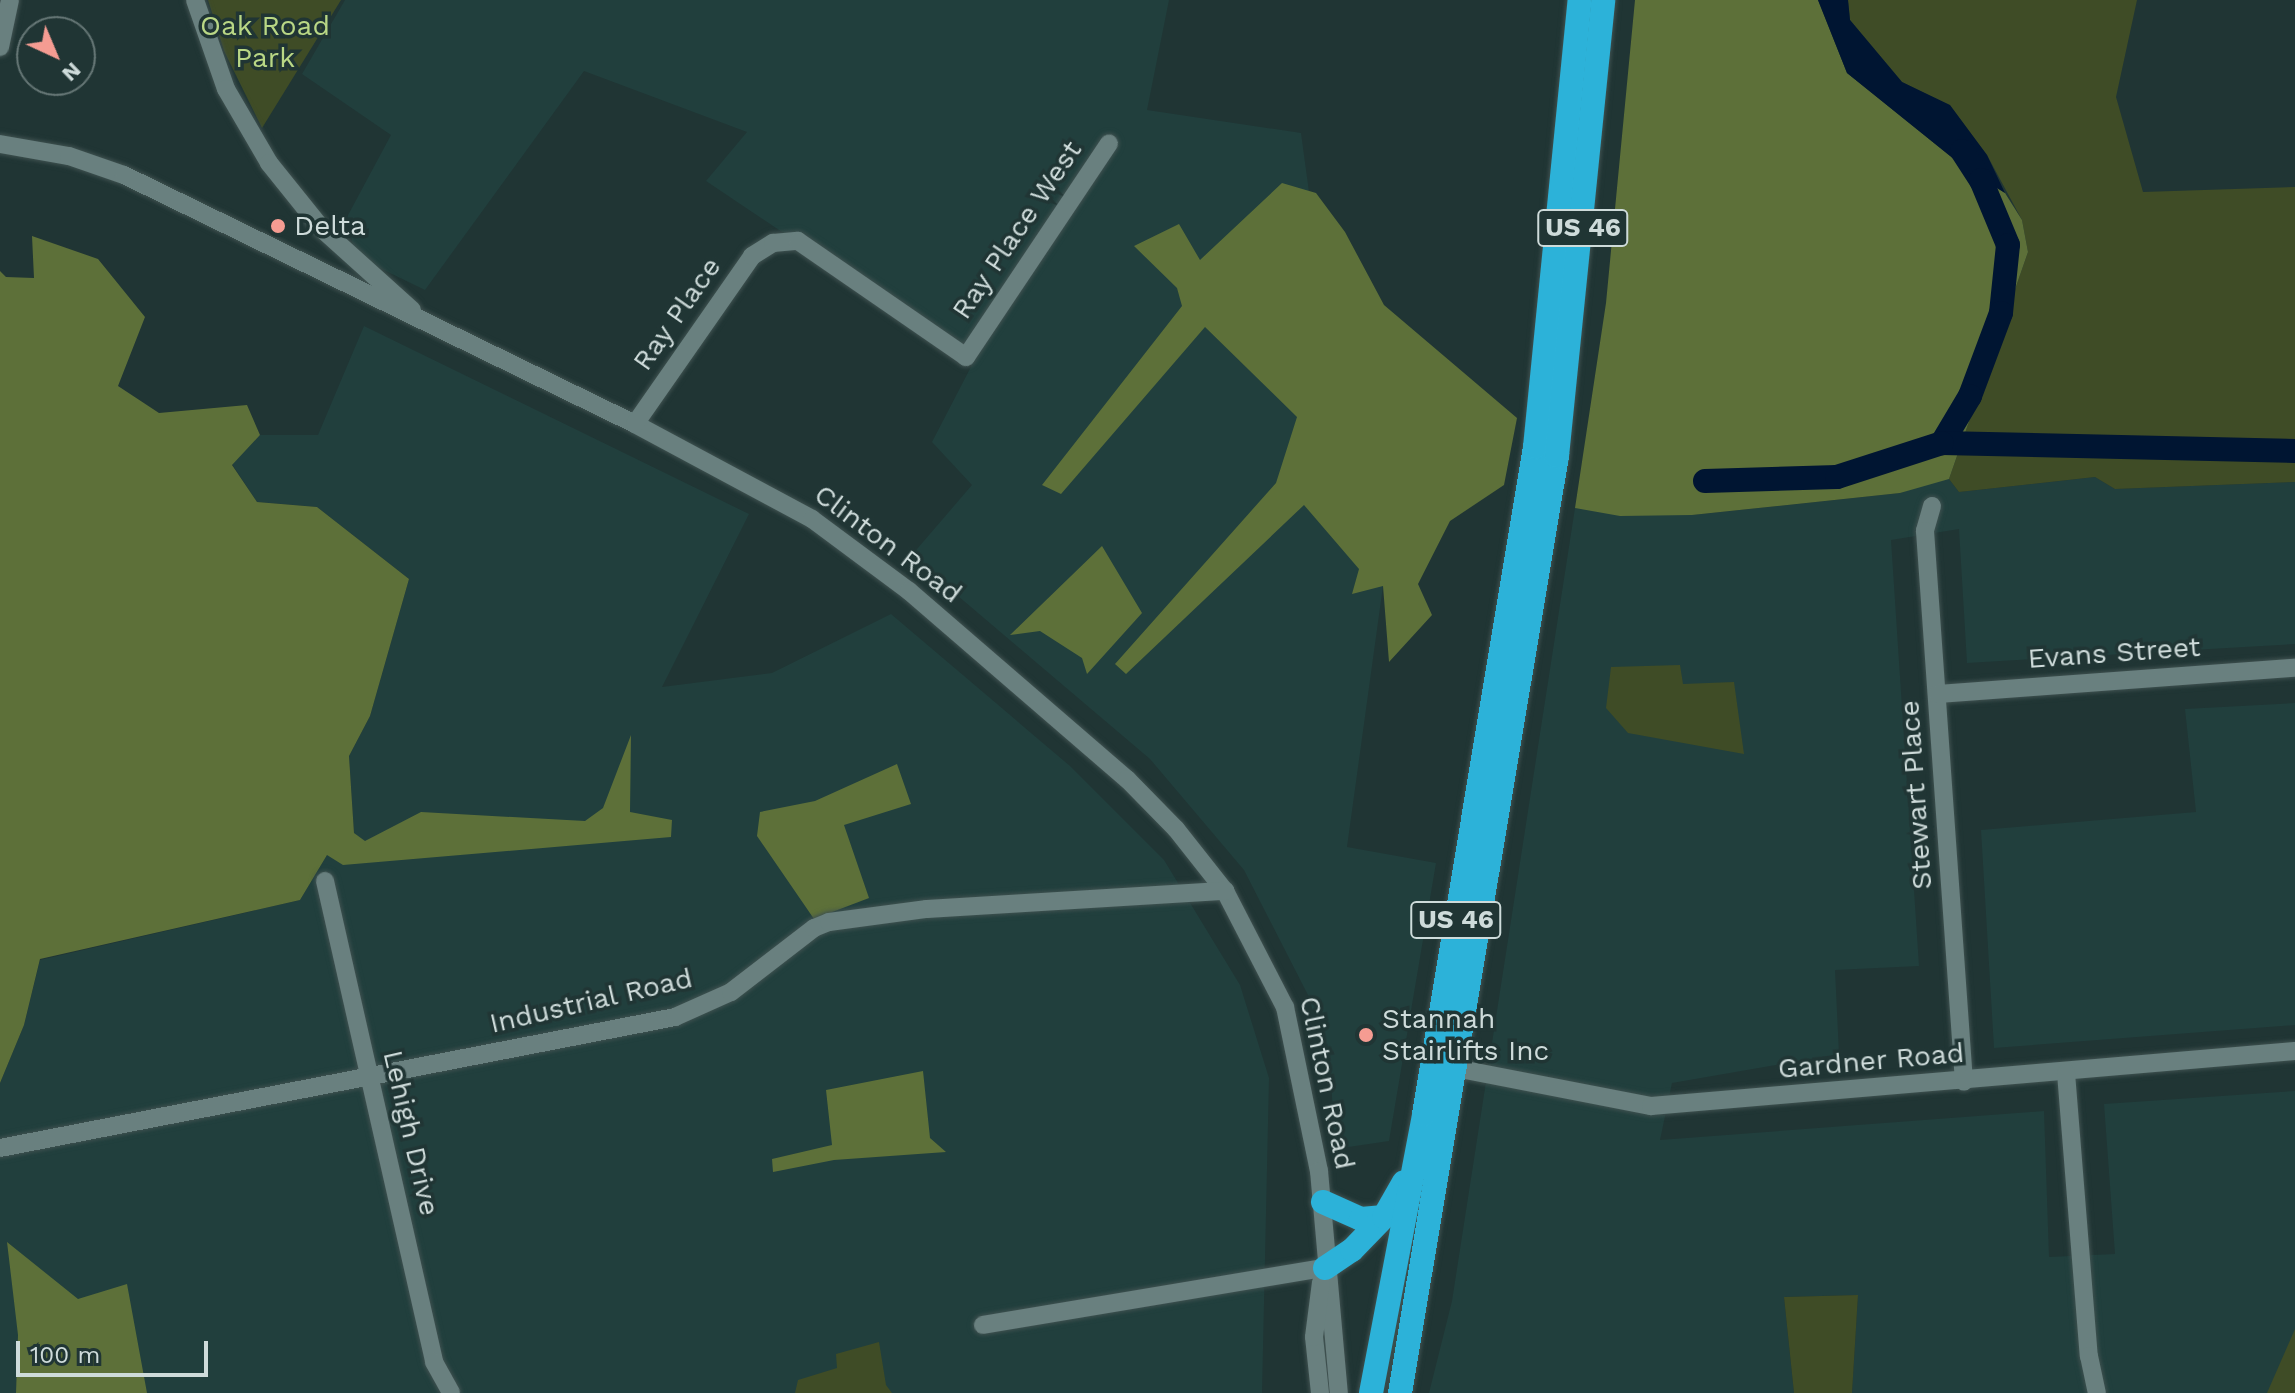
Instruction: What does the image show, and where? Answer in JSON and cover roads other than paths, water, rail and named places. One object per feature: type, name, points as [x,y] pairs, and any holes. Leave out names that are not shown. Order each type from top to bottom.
[{"type":"highway","name":"US 46","points":[[1371,1393],[1424,1114],[1535,447],[1580,0]]},
{"type":"highway","name":"US 46","points":[[1400,1393],[1557,456],[1603,0]]},
{"type":"highway","points":[[1325,1268],[1352,1250],[1384,1217],[1405,1181],[1424,1114]]},
{"type":"highway","points":[[1323,1202],[1361,1219],[1384,1217]]},
{"type":"street","points":[[0,47],[10,0]]},
{"type":"street","points":[[195,0],[237,109],[269,163],[322,229],[422,321]]},
{"type":"street","name":"Ray Place West","points":[[773,243],[798,241],[966,357],[1109,143]]},
{"type":"street","name":"Clinton Road","points":[[0,144],[95,163],[635,424],[812,519],[876,563],[1127,779],[1176,829],[1225,891],[1285,1007],[1305,1088],[1323,1202],[1325,1268]]},
{"type":"street","points":[[318,271],[329,247],[322,229]]},
{"type":"street","name":"Ray Place","points":[[635,424],[752,256],[773,243]]},
{"type":"street","name":"Stewart Place","points":[[1932,506],[1925,531],[1964,1082]]},
{"type":"street","name":"Evans Street","points":[[1937,694],[2295,668]]},
{"type":"street","name":"Lehigh Drive","points":[[325,881],[434,1362],[451,1393]]},
{"type":"street","name":"Industrial Road","points":[[0,1148],[698,1010],[829,922],[927,909],[1225,891]]},
{"type":"street","name":"Gardner Road","points":[[1455,1068],[1651,1106],[1964,1082],[2295,1051]]},
{"type":"street","points":[[2066,1073],[2089,1356],[2097,1393]]},
{"type":"street","points":[[983,1325],[1325,1268]]},
{"type":"street","points":[[1320,1393],[1314,1312],[1325,1268]]},
{"type":"street","points":[[1325,1268],[1339,1393]]},
{"type":"water","points":[[1818,0],[1848,0],[1850,20],[1902,82],[1950,105],[1987,155],[2005,193],[1965,168],[1847,73]]},
{"type":"waterway","points":[[1962,151],[1981,180],[2008,245],[2001,313],[1970,396],[1942,443],[2295,451]]},
{"type":"waterway","points":[[1705,481],[1837,477],[1942,443]]},
{"type":"place","name":"Delta","points":[[278,226]]},
{"type":"place","name":"Stannah Stairlifts Inc","points":[[1366,1035]]},
{"type":"park label","name":"Oak Road Park","points":[[265,42]]}]
